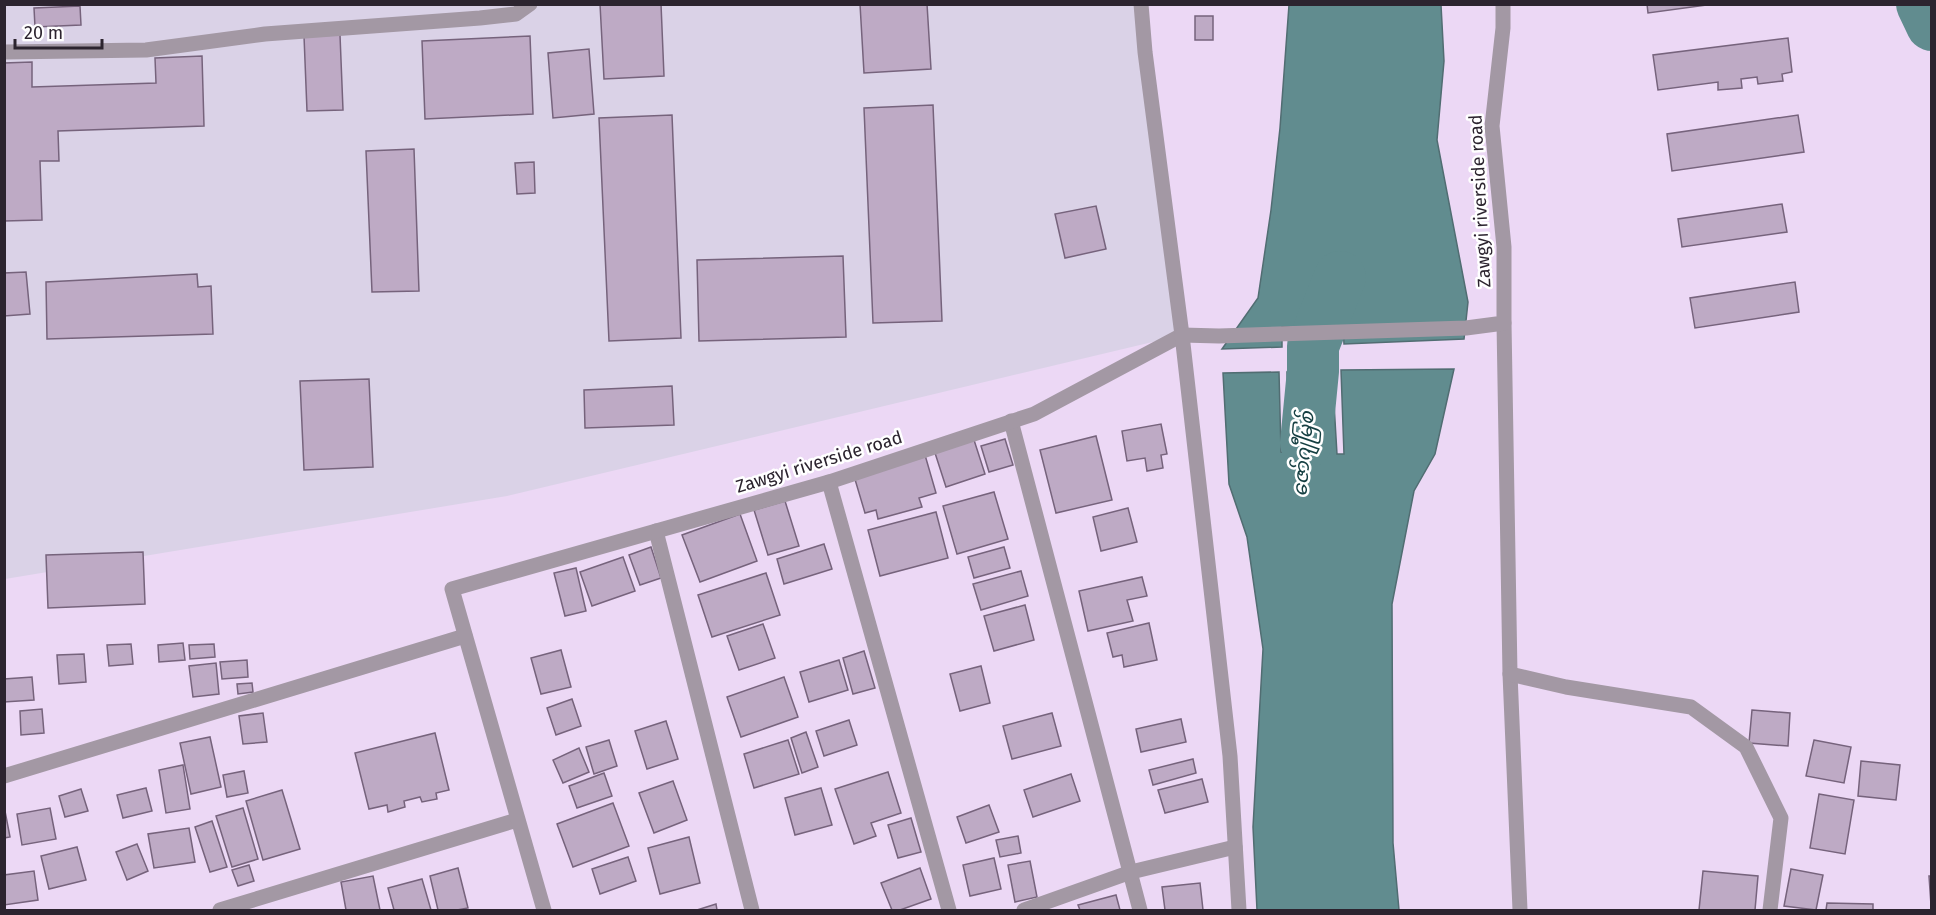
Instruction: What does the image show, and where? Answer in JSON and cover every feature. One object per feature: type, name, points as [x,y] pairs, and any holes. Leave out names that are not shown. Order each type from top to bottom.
[{"type":"street","points":[[4,52],[146,50],[265,34],[516,14],[530,4]]},
{"type":"street","points":[[1141,4],[1182,335],[1230,756],[1239,910]]},
{"type":"street","name":"Zawgyi riverside road","points":[[1503,4],[1503,28],[1492,126],[1504,247],[1510,674],[1520,910]]},
{"type":"street","name":"Zawgyi riverside road","points":[[465,636],[452,589],[829,482],[1043,410],[1182,335],[1219,336],[1466,328],[1504,322]]},
{"type":"street","points":[[1011,421],[1140,910]]},
{"type":"street","points":[[829,482],[950,910]]},
{"type":"street","points":[[656,531],[752,910]]},
{"type":"street","points":[[4,776],[465,636],[544,910]]},
{"type":"street","points":[[1510,674],[1566,687],[1691,707],[1746,747],[1781,818],[1770,910]]},
{"type":"street","points":[[220,910],[517,820]]},
{"type":"street","points":[[1024,910],[1131,872],[1234,847]]},
{"type":"shaded area","points":[[5,5],[1145,5],[1182,335],[507,496],[5,579]]},
{"type":"water","points":[[1289,5],[1441,5],[1444,61],[1437,140],[1468,302],[1464,339],[1344,344],[1343,325],[1334,326],[1335,345],[1290,347],[1289,327],[1282,327],[1282,347],[1222,349],[1258,298],[1280,128]]},
{"type":"water","points":[[1454,369],[1435,454],[1414,491],[1392,604],[1393,843],[1399,910],[1257,910],[1253,827],[1263,649],[1247,537],[1229,484],[1223,373],[1279,372],[1281,452],[1289,453],[1287,372],[1332,370],[1337,454],[1344,454],[1341,370]]},
{"type":"building","points":[[600,4],[661,4],[664,76],[604,79]]},
{"type":"building","points":[[860,4],[927,4],[931,69],[864,73]]},
{"type":"building","points":[[1647,4],[1714,4],[1648,13]]},
{"type":"building","points":[[80,6],[81,25],[35,27],[34,8]]},
{"type":"building","points":[[1195,16],[1213,16],[1213,40],[1195,40]]},
{"type":"building","points":[[340,35],[343,110],[307,111],[304,36]]},
{"type":"building","points":[[530,36],[533,114],[425,119],[422,41]]},
{"type":"building","points":[[1788,38],[1792,72],[1782,74],[1783,81],[1758,84],[1757,77],[1741,79],[1742,88],[1718,90],[1718,82],[1658,90],[1653,55]]},
{"type":"building","points":[[589,49],[594,114],[553,118],[548,53]]},
{"type":"building","points":[[202,56],[204,126],[58,131],[59,161],[40,161],[42,220],[4,221],[4,63],[32,62],[32,87],[156,83],[155,58]]},
{"type":"building","points":[[933,105],[942,321],[873,323],[864,108]]},
{"type":"building","points":[[672,115],[681,338],[609,341],[599,118]]},
{"type":"building","points":[[1798,115],[1804,152],[1672,171],[1667,134]]},
{"type":"building","points":[[414,149],[419,291],[372,292],[366,151]]},
{"type":"building","points":[[534,162],[535,193],[517,194],[515,163]]},
{"type":"building","points":[[1782,204],[1787,232],[1682,247],[1678,219]]},
{"type":"building","points":[[1096,206],[1106,249],[1065,258],[1055,214]]},
{"type":"building","points":[[843,256],[846,337],[699,341],[697,260]]},
{"type":"building","points":[[26,272],[30,314],[4,316],[4,273]]},
{"type":"building","points":[[197,274],[198,287],[211,286],[213,334],[47,339],[46,282]]},
{"type":"building","points":[[1795,282],[1799,312],[1695,328],[1690,298]]},
{"type":"building","points":[[369,379],[373,467],[304,470],[300,381]]},
{"type":"building","points":[[672,386],[674,425],[585,428],[584,390]]},
{"type":"building","points":[[1161,424],[1167,454],[1161,455],[1163,468],[1147,471],[1145,458],[1127,461],[1122,431]]},
{"type":"building","points":[[1096,436],[1112,500],[1056,513],[1040,450]]},
{"type":"building","points":[[1005,439],[1013,465],[989,472],[981,446]]},
{"type":"building","points":[[974,440],[985,474],[946,487],[935,453]]},
{"type":"building","points":[[925,455],[936,493],[919,498],[922,507],[878,519],[876,510],[865,513],[854,476]]},
{"type":"building","points":[[994,492],[1008,539],[957,554],[943,506]]},
{"type":"building","points":[[785,501],[799,546],[768,555],[754,510]]},
{"type":"building","points":[[1128,508],[1137,542],[1101,551],[1093,517]]},
{"type":"building","points":[[936,512],[948,558],[880,576],[868,530]]},
{"type":"building","points":[[740,514],[757,561],[700,582],[682,535]]},
{"type":"building","points":[[824,544],[832,569],[784,584],[777,559]]},
{"type":"building","points":[[651,547],[661,578],[640,585],[629,555]]},
{"type":"building","points":[[1004,547],[1010,568],[974,578],[968,557]]},
{"type":"building","points":[[143,552],[145,604],[48,608],[46,555]]},
{"type":"building","points":[[623,557],[635,591],[592,606],[580,572]]},
{"type":"building","points":[[576,568],[586,611],[565,616],[554,573]]},
{"type":"building","points":[[1021,571],[1028,596],[981,610],[973,584]]},
{"type":"building","points":[[766,573],[780,615],[712,637],[698,595]]},
{"type":"building","points":[[1142,577],[1147,596],[1127,600],[1133,621],[1088,631],[1079,591]]},
{"type":"building","points":[[1025,605],[1034,640],[994,651],[984,616]]},
{"type":"building","points":[[1149,623],[1157,660],[1124,667],[1122,655],[1113,657],[1107,633]]},
{"type":"building","points":[[763,624],[775,658],[739,670],[727,636]]},
{"type":"building","points":[[183,643],[185,660],[159,662],[158,645]]},
{"type":"building","points":[[131,644],[133,664],[109,666],[107,645]]},
{"type":"building","points":[[214,644],[215,657],[190,659],[189,645]]},
{"type":"building","points":[[561,650],[571,687],[541,694],[531,658]]},
{"type":"building","points":[[864,651],[875,688],[853,694],[843,658]]},
{"type":"building","points":[[84,654],[86,682],[59,684],[57,655]]},
{"type":"building","points":[[247,660],[248,677],[222,679],[220,662]]},
{"type":"building","points":[[839,660],[848,690],[809,702],[800,672]]},
{"type":"building","points":[[216,663],[219,694],[193,697],[189,666]]},
{"type":"building","points":[[981,666],[990,703],[960,711],[950,674]]},
{"type":"building","points":[[32,677],[34,700],[4,702],[4,679]]},
{"type":"building","points":[[784,677],[798,717],[741,737],[727,697]]},
{"type":"building","points":[[252,683],[253,692],[238,694],[237,684]]},
{"type":"building","points":[[572,699],[581,726],[556,735],[547,708]]},
{"type":"building","points":[[42,709],[44,733],[21,735],[20,711]]},
{"type":"building","points":[[1752,710],[1790,713],[1788,746],[1749,743]]},
{"type":"building","points":[[263,713],[267,742],[243,744],[239,716]]},
{"type":"building","points":[[1052,713],[1061,746],[1012,759],[1003,726]]},
{"type":"building","points":[[1181,719],[1186,742],[1141,752],[1136,729]]},
{"type":"building","points":[[849,720],[857,745],[824,756],[816,731]]},
{"type":"building","points":[[666,721],[678,759],[647,769],[635,731]]},
{"type":"building","points":[[806,732],[818,767],[802,773],[791,738]]},
{"type":"building","points":[[435,733],[449,790],[436,793],[437,799],[422,802],[420,797],[404,801],[405,807],[388,812],[387,805],[369,809],[355,753]]},
{"type":"building","points":[[210,737],[221,787],[191,794],[180,743]]},
{"type":"building","points":[[609,740],[617,766],[594,774],[586,747]]},
{"type":"building","points":[[788,740],[799,774],[754,788],[744,754]]},
{"type":"building","points":[[1814,740],[1851,747],[1844,783],[1806,776]]},
{"type":"building","points":[[579,748],[589,772],[563,783],[553,760]]},
{"type":"building","points":[[1193,759],[1196,773],[1153,785],[1149,770]]},
{"type":"building","points":[[1861,761],[1900,765],[1896,800],[1858,796]]},
{"type":"building","points":[[183,765],[190,809],[166,813],[159,770]]},
{"type":"building","points":[[244,771],[248,793],[227,797],[223,775]]},
{"type":"building","points":[[888,772],[901,813],[871,823],[876,836],[854,844],[835,789]]},
{"type":"building","points":[[604,773],[612,796],[577,808],[569,786]]},
{"type":"building","points":[[1071,774],[1080,801],[1033,817],[1024,790]]},
{"type":"building","points":[[1202,779],[1208,802],[1165,813],[1158,790]]},
{"type":"building","points":[[673,781],[687,820],[654,833],[639,793]]},
{"type":"building","points":[[146,788],[152,811],[123,818],[117,795]]},
{"type":"building","points":[[821,788],[832,825],[795,835],[785,798]]},
{"type":"building","points":[[81,789],[88,811],[65,817],[59,796]]},
{"type":"building","points":[[282,790],[300,849],[263,860],[246,801]]},
{"type":"building","points":[[1819,794],[1854,800],[1845,854],[1810,848]]},
{"type":"building","points":[[613,803],[629,846],[573,867],[557,824]]},
{"type":"building","points":[[989,805],[999,832],[966,843],[957,817]]},
{"type":"building","points":[[4,806],[10,837],[4,838]]},
{"type":"building","points":[[50,808],[56,839],[22,845],[17,814]]},
{"type":"building","points":[[243,808],[258,859],[232,867],[216,816]]},
{"type":"building","points":[[911,818],[921,852],[898,858],[888,825]]},
{"type":"building","points":[[212,821],[227,867],[210,872],[195,827]]},
{"type":"building","points":[[189,828],[195,862],[154,868],[148,834]]},
{"type":"building","points":[[1018,836],[1021,853],[1000,857],[996,840]]},
{"type":"building","points":[[689,837],[700,883],[660,894],[648,848]]},
{"type":"building","points":[[137,844],[148,871],[127,880],[116,852]]},
{"type":"building","points":[[77,847],[86,880],[49,889],[41,856]]},
{"type":"building","points":[[628,857],[636,881],[600,894],[592,869]]},
{"type":"building","points":[[994,858],[1001,889],[970,896],[963,865]]},
{"type":"building","points":[[1030,861],[1037,897],[1015,902],[1008,865]]},
{"type":"building","points":[[249,865],[254,881],[238,886],[232,870]]},
{"type":"building","points":[[458,868],[468,908],[438,910],[430,876]]},
{"type":"building","points":[[920,868],[931,899],[900,910],[892,910],[881,883]]},
{"type":"building","points":[[1791,869],[1823,875],[1816,910],[1784,906]]},
{"type":"building","points":[[34,871],[38,900],[4,905],[4,875]]},
{"type":"building","points":[[1703,871],[1758,876],[1755,910],[1699,910]]},
{"type":"building","points":[[373,876],[380,910],[346,910],[341,882]]},
{"type":"building","points":[[1929,876],[1932,876],[1932,905],[1931,905]]},
{"type":"building","points":[[422,879],[431,910],[394,910],[388,888]]},
{"type":"building","points":[[1200,883],[1203,910],[1165,910],[1162,887]]},
{"type":"building","points":[[1116,895],[1120,910],[1080,910],[1078,905]]},
{"type":"building","points":[[1827,903],[1873,904],[1873,910],[1826,910]]},
{"type":"building","points":[[716,904],[717,910],[697,910]]},
{"type":"waterway","points":[[1922,4],[1932,25]]},
{"type":"waterway","name":"ဇော်ဂျီမြစ်","points":[[1306,443],[1313,346],[1340,277]]}]
